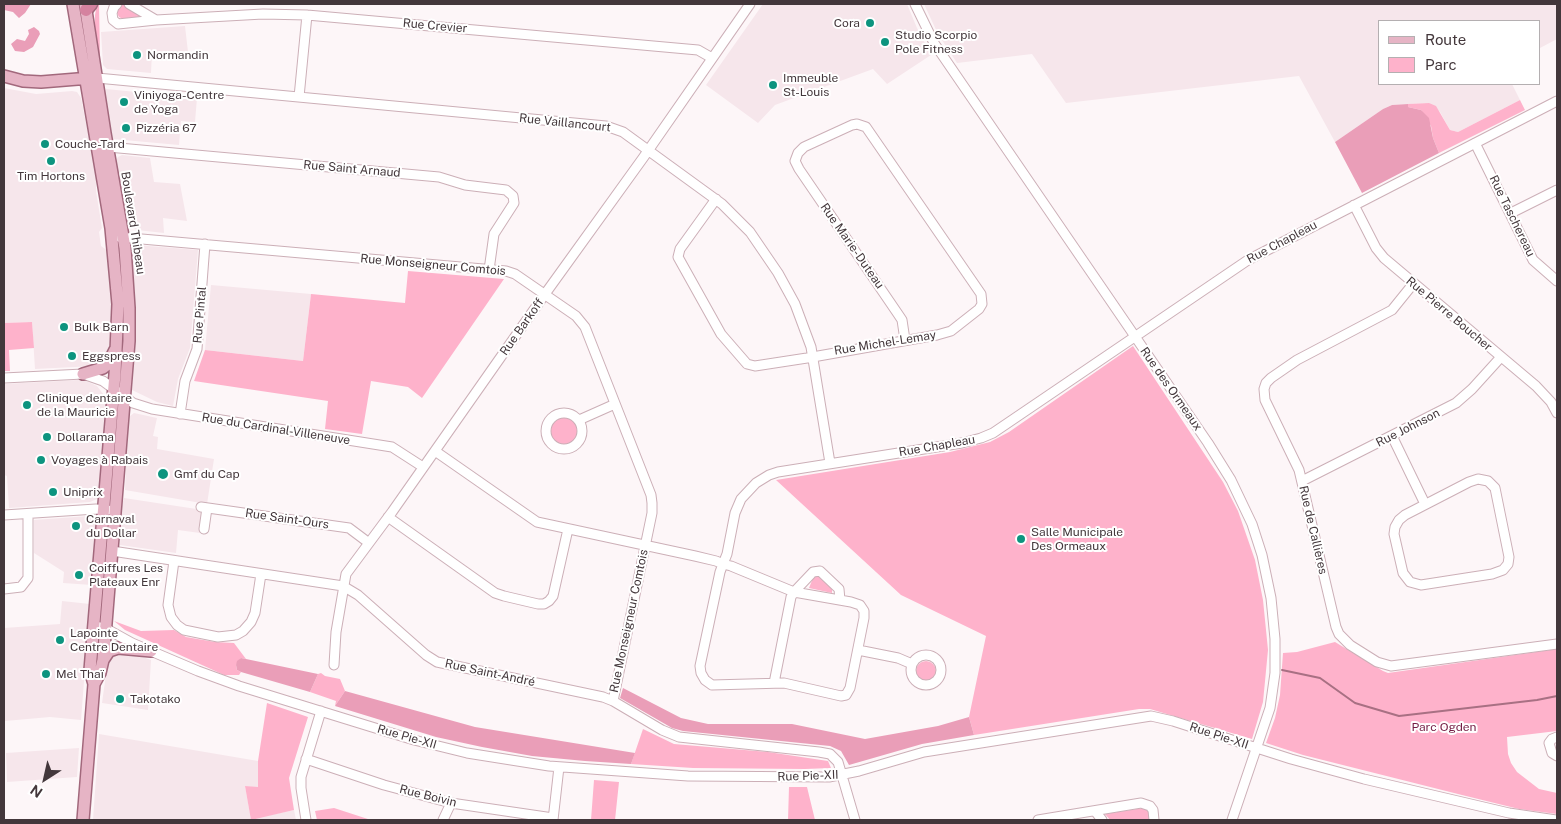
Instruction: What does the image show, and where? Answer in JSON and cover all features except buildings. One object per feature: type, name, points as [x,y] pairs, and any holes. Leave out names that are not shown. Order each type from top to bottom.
[{"type":"main road","name":"Boulevard Thibeau","points":[[73,4],[85,78],[118,237],[117,344],[110,511],[112,552],[100,627],[90,670],[94,684],[84,820]]},
{"type":"main road","name":"Boulevard Thibeau","points":[[88,6],[129,308],[125,397],[110,511],[100,627],[103,660],[100,673],[94,684]]},
{"type":"main road","points":[[4,76],[23,81],[41,82],[97,78]]},
{"type":"main road","points":[[83,374],[96,371],[105,366],[110,360],[117,344]]},
{"type":"main road","points":[[103,660],[109,651],[118,648],[151,651]]},
{"type":"street","name":"Rue Crevier","points":[[118,4],[114,7],[112,13],[113,20],[118,24],[263,14],[307,15],[698,50],[712,58]]},
{"type":"street","points":[[129,4],[156,20]]},
{"type":"street","name":"Rue Barkoff","points":[[334,665],[346,574],[388,518],[545,294],[649,150],[750,4]]},
{"type":"street","name":"Rue des Ormeaux","points":[[915,4],[934,43],[1208,443],[1231,480],[1252,524],[1271,598],[1275,632],[1275,656],[1271,701],[1257,749],[1232,820]]},
{"type":"street","points":[[299,97],[307,15]]},
{"type":"street","name":"Rue Vaillancourt","points":[[97,78],[606,126],[624,132],[716,199],[750,232],[778,273],[801,319],[813,356],[830,463]]},
{"type":"street","name":"Rue Chapleau","points":[[794,592],[856,603],[863,608],[858,650],[850,688],[846,694],[841,696],[774,682],[717,686],[708,683],[701,673],[700,666],[720,572],[727,554],[738,506],[745,493],[756,482],[778,472],[952,444],[981,438],[1000,429],[1248,260],[1557,101]]},
{"type":"street","name":"Rue Michel-Lemay","points":[[716,199],[682,245],[678,257],[721,334],[743,361],[751,366],[944,334],[951,331],[979,309],[982,300],[979,290],[866,127],[857,124],[852,125],[804,147],[797,154]]},
{"type":"street","name":"Rue Taschereau","points":[[1475,143],[1533,260],[1557,282]]},
{"type":"street","name":"Rue Saint Arnaud","points":[[108,147],[439,177],[465,185],[506,190],[513,196],[514,203],[494,234],[489,270]]},
{"type":"street","name":"Rue Marie-Duteau","points":[[797,154],[795,161],[798,169],[902,320],[905,340]]},
{"type":"street","points":[[1511,213],[1557,190]]},
{"type":"street","name":"Rue Pierre Boucher","points":[[1354,205],[1380,254],[1542,392],[1551,402],[1557,413]]},
{"type":"street","name":"Rue Monseigneur Comtois","points":[[118,237],[511,272],[582,321],[651,495],[652,513],[613,701]]},
{"type":"street","name":"Rue Pintal","points":[[180,414],[185,381],[197,349],[206,244]]},
{"type":"street","name":"Rue de Callières","points":[[1413,284],[1387,313],[1306,355],[1266,383],[1263,393],[1296,462],[1302,481],[1334,623],[1339,634],[1350,645],[1382,664],[1398,666],[1557,644]]},
{"type":"street","name":"Rue Johnson","points":[[1302,481],[1456,403],[1472,389],[1501,357]]},
{"type":"street","points":[[4,378],[83,374]]},
{"type":"street","name":"Rue du Cardinal-Villeneuve","points":[[83,374],[98,378],[133,403],[152,409],[388,446],[399,450],[423,467]]},
{"type":"street","points":[[579,420],[615,404]]},
{"type":"street","points":[[571,414],[579,420],[582,426],[581,437],[574,447],[562,450],[556,448],[548,441],[546,426],[554,415],[571,414]]},
{"type":"street","points":[[1392,436],[1425,504]]},
{"type":"street","points":[[435,451],[537,522],[723,564],[794,592]]},
{"type":"street","points":[[1481,478],[1490,483],[1495,488],[1509,557],[1506,567],[1496,573],[1421,585],[1410,582],[1403,573],[1394,534],[1395,527],[1401,517],[1425,504],[1472,480],[1481,478]]},
{"type":"street","name":"Rue Saint-Ours","points":[[204,529],[204,507],[349,528],[369,543]]},
{"type":"street","points":[[4,515],[110,511]]},
{"type":"street","points":[[4,589],[21,587],[28,578],[28,514]]},
{"type":"street","points":[[388,518],[495,593],[538,604],[544,604],[553,596],[568,529]]},
{"type":"street","name":"Rue Saint-André","points":[[112,552],[343,586],[358,595],[426,655],[437,662],[603,697],[662,730],[679,737],[826,753],[836,760],[855,820]]},
{"type":"street","points":[[174,561],[168,605],[171,617],[184,630],[218,637],[236,635],[243,631],[251,622],[255,613],[261,574]]},
{"type":"street","points":[[774,682],[791,597],[794,592],[813,572],[820,571],[839,589],[840,600]]},
{"type":"street","name":"Rue Pie-XII","points":[[100,627],[132,643],[228,683],[414,740],[505,760],[559,767],[661,775],[811,778],[842,775],[924,752],[1144,717],[1158,717],[1257,749],[1364,779],[1523,818],[1556,820]]},
{"type":"street","points":[[858,650],[898,658],[912,664]]},
{"type":"street","points":[[306,820],[300,777],[321,711]]},
{"type":"street","points":[[1557,737],[1549,743],[1552,753],[1557,756]]},
{"type":"street","name":"Rue Boivin","points":[[306,760],[451,803],[553,819]]},
{"type":"street","points":[[553,819],[559,767]]},
{"type":"street","points":[[443,820],[451,803]]},
{"type":"street","points":[[1038,820],[1141,803],[1150,806],[1153,810],[1154,820]]},
{"type":"street","points":[[1095,811],[1102,820]]},
{"type":"shaded area","points":[[4,4],[31,4],[19,18],[13,12],[4,10]]},
{"type":"shaded area","points":[[763,4],[907,4],[931,55],[887,84],[873,69],[775,105],[758,123],[706,85]]},
{"type":"shaded area","points":[[924,4],[1557,4],[1557,39],[1541,47],[1541,20],[1378,20],[1378,85],[1512,85],[1520,100],[1458,132],[1450,130],[1440,112],[1429,103],[1392,105],[1383,109],[1335,142],[1299,76],[1066,103],[1032,54],[957,63],[938,34]]},
{"type":"shaded area","points":[[185,26],[188,52],[152,52],[151,73],[107,69],[103,65],[101,32]]},
{"type":"shaded area","points":[[34,27],[40,34],[33,47],[24,52],[15,51],[11,44],[17,39],[25,41],[29,34],[28,30]]},
{"type":"shaded area","points":[[4,88],[36,94],[72,91],[77,92],[81,98],[96,173],[96,191],[102,228],[99,232],[101,246],[108,251],[112,293],[109,351],[105,361],[95,366],[35,369],[32,322],[4,323]]},
{"type":"shaded area","points":[[106,89],[197,98],[195,122],[181,121],[179,145],[113,139],[104,93]]},
{"type":"shaded area","points":[[1408,104],[1408,107],[1421,110],[1429,118],[1433,138],[1439,153],[1362,193],[1335,142],[1383,109],[1392,105]]},
{"type":"shaded area","points":[[122,155],[150,158],[154,182],[180,184],[187,221],[163,218],[164,233],[137,230],[128,225],[116,161]]},
{"type":"shaded area","points":[[136,245],[198,250],[190,348],[178,379],[173,406],[157,402],[132,390],[135,309],[131,250]]},
{"type":"shaded area","points":[[211,285],[311,294],[303,361],[205,350]]},
{"type":"shaded area","points":[[78,380],[97,386],[107,399],[99,495],[97,499],[90,502],[9,508],[7,476],[4,475],[4,384]]},
{"type":"shaded area","points":[[134,413],[157,418],[153,436],[158,437],[157,449],[214,459],[207,504],[125,490],[128,419]]},
{"type":"shaded area","points":[[124,498],[203,510],[200,533],[178,530],[176,553],[120,545]]},
{"type":"shaded area","points":[[89,516],[97,522],[92,585],[63,583],[64,572],[34,553],[34,520]]},
{"type":"shaded area","points":[[62,601],[90,604],[81,720],[50,717],[5,721],[4,628],[60,624]]},
{"type":"shaded area","points":[[115,653],[135,654],[151,660],[148,710],[102,703],[108,660]]},
{"type":"shaded area","points":[[241,658],[318,674],[310,692],[241,672],[237,670],[236,665],[237,661]]},
{"type":"shaded area","points":[[623,688],[681,718],[708,724],[792,724],[865,739],[938,726],[969,717],[974,735],[922,744],[849,765],[841,751],[830,746],[683,731],[672,728],[620,698]]},
{"type":"shaded area","points":[[345,691],[475,727],[635,753],[631,764],[532,756],[482,747],[436,737],[335,706]]},
{"type":"shaded area","points":[[99,734],[258,761],[258,788],[245,786],[251,819],[294,810],[296,820],[93,820]]},
{"type":"shaded area","points":[[79,748],[77,777],[7,782],[6,753]]},
{"type":"green space","points":[[97,4],[99,4],[100,57],[97,52],[95,38]]},
{"type":"green space","points":[[125,4],[143,17],[123,19],[119,17],[116,11],[120,5]]},
{"type":"green space","points":[[1520,100],[1525,110],[1439,153],[1431,126],[1421,110],[1408,107],[1408,104],[1429,103],[1436,106],[1450,130],[1458,132]]},
{"type":"green space","points":[[408,271],[504,279],[422,398],[408,387],[371,381],[362,434],[325,429],[328,401],[194,381],[205,350],[303,361],[311,294],[405,303]]},
{"type":"green space","points":[[32,322],[34,348],[9,350],[10,371],[4,371],[4,323]]},
{"type":"green space","points":[[1133,346],[1223,482],[1238,511],[1255,560],[1263,600],[1268,650],[1263,702],[1252,739],[1150,709],[1139,709],[974,735],[969,717],[986,636],[901,595],[776,480],[950,452],[990,442],[1009,432]]},
{"type":"green space","points":[[564,417],[574,421],[578,431],[574,441],[564,445],[554,441],[550,431],[554,421]]},
{"type":"green space","points":[[818,576],[832,589],[832,593],[809,588],[813,578]]},
{"type":"green space","points":[[114,621],[141,631],[174,630],[186,637],[234,643],[246,659],[241,658],[236,665],[237,670],[241,672],[239,675],[224,675],[125,630]]},
{"type":"green space","name":"Parc Ogden","points":[[1335,642],[1388,673],[1557,649],[1557,731],[1507,737],[1508,754],[1517,772],[1539,789],[1557,793],[1557,814],[1519,809],[1303,755],[1266,743],[1275,718],[1280,695],[1283,653],[1297,652]]},
{"type":"green space","points":[[922,661],[930,661],[936,667],[936,675],[930,681],[922,681],[916,675],[916,667]]},
{"type":"green space","points":[[321,673],[325,676],[340,679],[345,691],[335,706],[336,701],[310,692],[318,674]]},
{"type":"green space","points":[[267,703],[308,717],[289,778],[294,810],[251,820],[245,786],[258,787],[258,761]]},
{"type":"green space","points":[[643,729],[674,744],[768,752],[828,761],[831,768],[693,768],[631,764]]},
{"type":"green space","points":[[594,780],[619,782],[615,820],[591,820]]},
{"type":"green space","points":[[789,787],[807,787],[815,820],[788,820]]},
{"type":"green space","points":[[334,808],[371,820],[317,820],[315,811]]},
{"type":"green space","points":[[1143,808],[1150,812],[1150,820],[1110,820],[1105,814]]},
{"type":"waterway","points":[[1282,670],[1320,678],[1355,703],[1399,716],[1557,696]]},
{"type":"place","name":"Cora","points":[[870,23]]},
{"type":"place","name":"Studio Scorpio Pole Fitness","points":[[885,42]]},
{"type":"place","name":"Normandin","points":[[137,55]]},
{"type":"place","name":"Immeuble St-Louis","points":[[773,85]]},
{"type":"place","name":"Viniyoga-Centre de Yoga","points":[[124,102]]},
{"type":"place","name":"Pizzéria 67","points":[[126,128]]},
{"type":"place","name":"Couche-Tard","points":[[45,144]]},
{"type":"place","name":"Tim Hortons","points":[[51,161]]},
{"type":"place","name":"Bulk Barn","points":[[64,327]]},
{"type":"place","name":"Eggspress","points":[[72,356]]},
{"type":"place","name":"Clinique dentaire de la Mauricie","points":[[27,405]]},
{"type":"place","name":"Dollarama","points":[[47,437]]},
{"type":"place","name":"Voyages à Rabais","points":[[41,460]]},
{"type":"place","name":"Gmf du Cap","points":[[163,474]]},
{"type":"place","name":"Uniprix","points":[[53,492]]},
{"type":"place","name":"Carnaval du Dollar","points":[[76,526]]},
{"type":"place","name":"Salle Municipale Des Ormeaux","points":[[1021,539]]},
{"type":"place","name":"Coiffures Les Plateaux Enr","points":[[79,575]]},
{"type":"place","name":"Lapointe Centre Dentaire","points":[[60,640]]},
{"type":"place","name":"Mel Thaï","points":[[46,674]]},
{"type":"place","name":"Takotako","points":[[120,699]]}]
